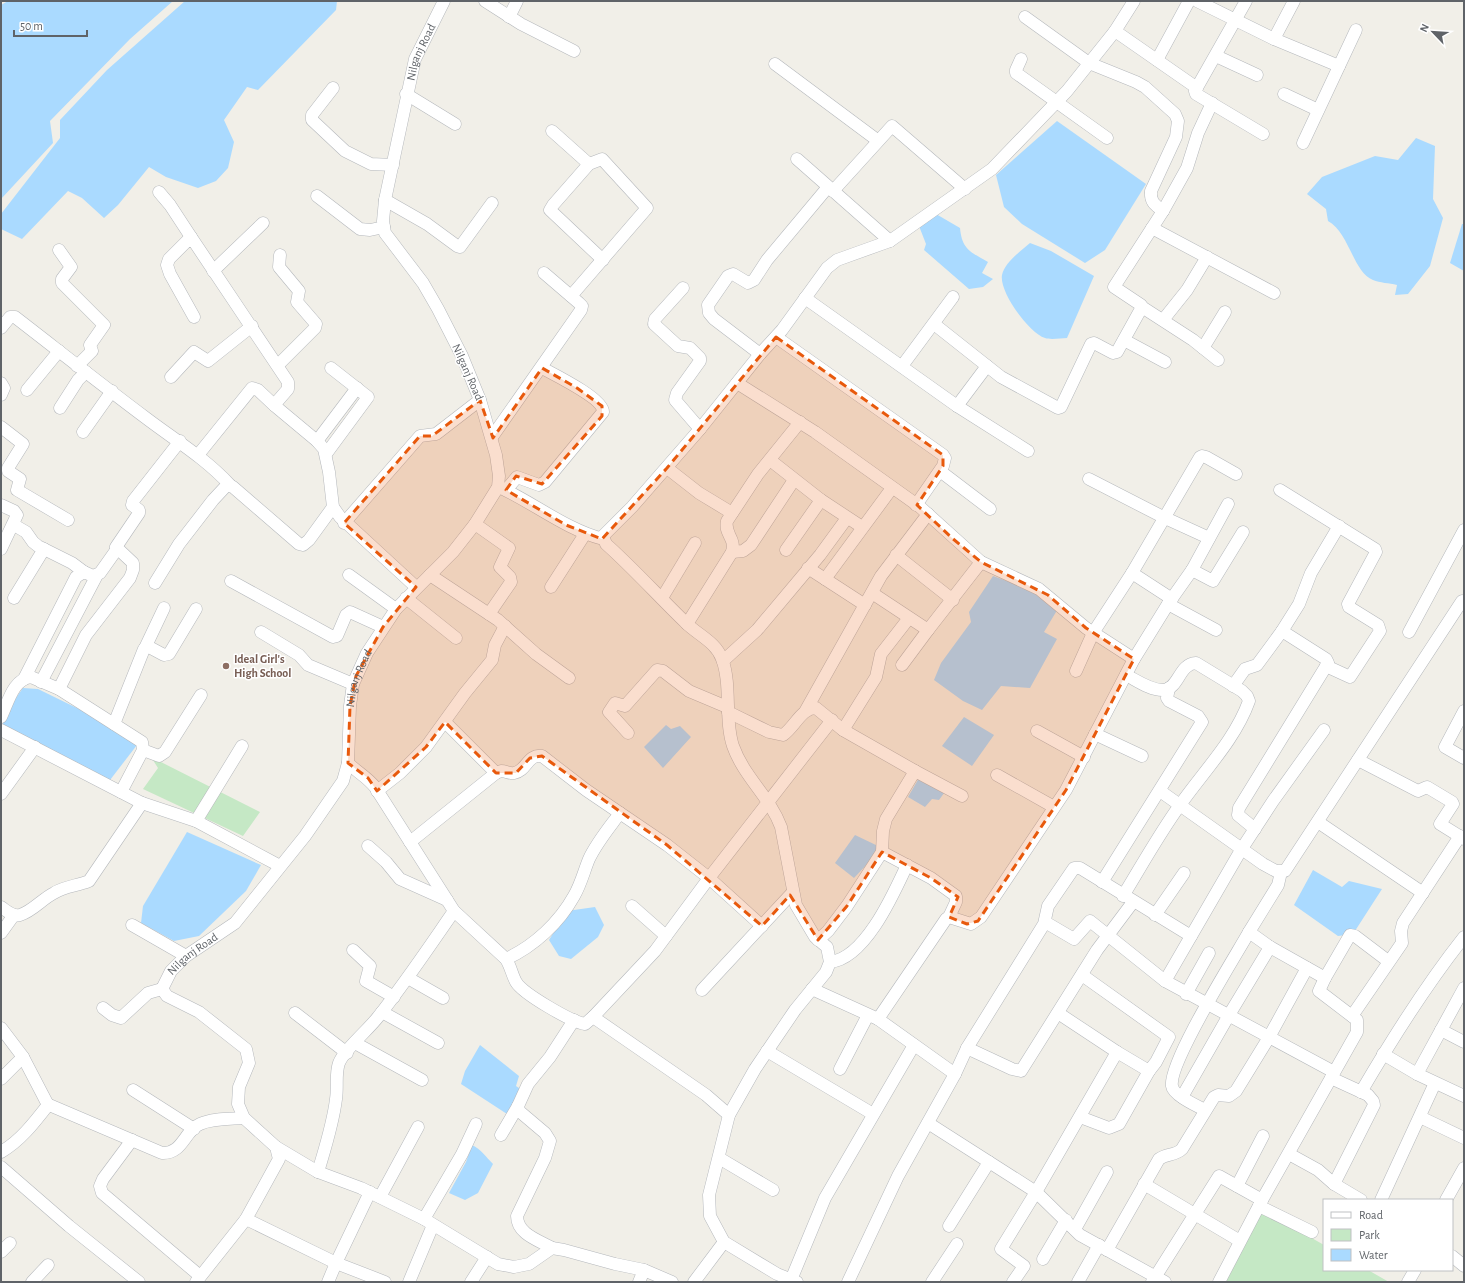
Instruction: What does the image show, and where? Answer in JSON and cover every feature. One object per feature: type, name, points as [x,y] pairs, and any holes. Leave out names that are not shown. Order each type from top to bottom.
[{"type":"street","name":"Nilganj Road","points":[[244,1118],[238,1104],[239,1087],[249,1063],[246,1049],[199,1012],[167,996],[162,989],[171,971],[186,956],[235,923],[304,836],[343,781],[348,763],[349,719],[353,684],[367,653],[396,609],[416,587],[454,552],[502,488],[492,437],[480,400],[462,356],[423,283],[388,237],[384,227],[384,200],[393,165],[406,94],[417,52],[444,1]]},
{"type":"street","points":[[485,1],[510,17],[574,51]]},
{"type":"street","points":[[510,17],[518,1]]},
{"type":"street","points":[[603,539],[604,534],[623,516],[667,468],[760,354],[776,337],[822,273],[833,263],[890,240],[992,169],[1056,102],[1089,63],[1115,31],[1134,1]]},
{"type":"street","points":[[1246,1],[1196,94],[1263,134]]},
{"type":"street","points":[[1274,39],[1294,1]]},
{"type":"street","points":[[1157,60],[1198,2],[1274,39],[1339,66]]},
{"type":"street","points":[[1025,17],[1089,63],[1136,82],[1153,94],[1175,114],[1178,121],[1176,137],[1151,191],[1150,199],[1163,211]]},
{"type":"street","points":[[1303,143],[1356,30]]},
{"type":"street","points":[[1115,31],[1198,88]]},
{"type":"street","points":[[1216,56],[1258,74]]},
{"type":"street","points":[[1021,59],[1016,73],[1107,138]]},
{"type":"street","points":[[775,64],[878,140]]},
{"type":"street","points":[[333,88],[312,114],[312,120],[345,152],[371,164],[393,165]]},
{"type":"street","points":[[406,94],[455,124]]},
{"type":"street","points":[[1284,94],[1318,110]]},
{"type":"street","points":[[1212,103],[1198,133],[1190,160],[1163,211],[1114,287],[1203,348],[1218,360]]},
{"type":"street","points":[[760,354],[714,319],[709,313],[708,305],[730,275],[736,276],[748,283],[754,280],[767,260],[831,189],[892,126],[965,189]]},
{"type":"street","points":[[552,131],[589,164]]},
{"type":"street","points":[[571,296],[603,260],[646,208],[602,159],[589,164],[553,204],[550,210],[603,260]]},
{"type":"street","points":[[797,159],[890,240]]},
{"type":"street","points":[[159,192],[170,205],[288,382],[288,386],[274,405]]},
{"type":"street","points":[[317,196],[360,229],[370,230],[384,227]]},
{"type":"street","points":[[384,200],[427,224],[460,247],[492,203]]},
{"type":"street","points":[[213,271],[263,223]]},
{"type":"street","points":[[1152,228],[1274,293]]},
{"type":"street","points":[[191,238],[170,259],[167,265],[170,274],[194,317]]},
{"type":"street","points":[[59,250],[71,267],[62,280],[62,283],[104,325],[90,345],[92,351],[78,380],[60,408]]},
{"type":"street","points":[[278,365],[315,328],[316,324],[297,302],[299,291],[279,267],[280,254]]},
{"type":"street","points":[[1163,320],[1187,290],[1207,257]]},
{"type":"street","points":[[492,437],[542,368],[581,310],[582,306],[579,303],[544,273]]},
{"type":"street","points":[[683,288],[654,319],[654,324],[678,346],[690,348],[700,358],[700,361],[677,394],[675,400],[700,429]]},
{"type":"street","points":[[902,366],[954,297]]},
{"type":"street","points":[[805,298],[957,406],[1028,451]]},
{"type":"street","points":[[934,324],[986,366],[1028,393],[1060,408],[1066,399],[1091,344],[1094,343],[1115,353],[1142,307]]},
{"type":"street","points":[[1203,348],[1225,312]]},
{"type":"street","points":[[2,326],[10,317],[15,317],[198,455],[265,517],[299,544],[303,545],[309,540],[333,507]]},
{"type":"street","points":[[171,377],[194,352],[208,361],[252,326]]},
{"type":"street","points":[[776,337],[943,455],[946,462],[916,505]]},
{"type":"street","points":[[1124,340],[1166,362]]},
{"type":"street","points":[[27,390],[59,351]]},
{"type":"street","points":[[957,406],[986,366]]},
{"type":"street","points":[[326,454],[368,399],[368,395],[331,368]]},
{"type":"street","points":[[542,368],[585,393],[602,406],[603,412],[545,482],[539,485],[517,477],[502,488],[586,534],[603,539],[606,544],[687,624],[715,646],[723,661],[733,746],[749,776],[777,815],[781,827],[796,905],[814,937],[827,947],[830,962],[826,972],[795,1010],[767,1051],[729,1115],[709,1196],[710,1216],[724,1242],[777,1274],[794,1281],[825,1198],[914,1045]]},
{"type":"street","points":[[1,383],[4,388],[1,395]]},
{"type":"street","points":[[737,383],[800,422],[916,505],[981,562],[1039,589],[1093,633],[1134,659]]},
{"type":"street","points":[[198,455],[252,388],[258,390],[317,441],[326,454],[333,507],[344,522],[416,587]]},
{"type":"street","points":[[317,441],[357,388]]},
{"type":"street","points":[[83,432],[112,391]]},
{"type":"street","points":[[344,522],[420,436],[436,434],[480,400]]},
{"type":"street","points":[[687,624],[732,552],[734,543],[726,528],[727,521],[756,478],[800,422]]},
{"type":"street","points":[[1,427],[23,444],[8,468],[8,471],[20,479],[17,490],[68,520]]},
{"type":"street","points":[[41,682],[97,575],[117,549],[139,514],[139,510],[132,505],[133,501],[180,442]]},
{"type":"street","points":[[1076,671],[1093,633],[1132,574],[1164,517],[1202,456],[1236,474]]},
{"type":"street","points":[[770,460],[821,500],[862,527]]},
{"type":"street","points":[[667,468],[699,494],[732,513]]},
{"type":"street","points":[[940,471],[990,509]]},
{"type":"street","points":[[1088,479],[1209,538]]},
{"type":"street","points":[[732,552],[743,551],[751,545],[794,480]]},
{"type":"street","points":[[155,583],[175,550],[199,517],[221,491],[230,485]]},
{"type":"street","points":[[825,579],[892,488]]},
{"type":"street","points":[[1280,490],[1375,548],[1376,552],[1348,604],[1349,607],[1378,626],[1380,631],[1350,677],[1326,666]]},
{"type":"street","points":[[786,550],[821,500]]},
{"type":"street","points":[[949,917],[967,924],[978,921],[1054,807],[1084,757],[1134,659],[1170,601],[1192,570],[1228,504]]},
{"type":"street","points":[[1,505],[16,513],[17,519],[1,548]]},
{"type":"street","points":[[628,733],[609,712],[616,703],[625,706],[657,670],[662,671],[689,691],[769,732],[783,735],[790,730],[806,710],[865,605],[896,555],[928,514]]},
{"type":"street","points":[[723,661],[757,630],[820,555],[847,518]]},
{"type":"street","points":[[475,524],[509,548],[500,567],[510,577],[511,582],[489,614]]},
{"type":"street","points":[[14,525],[26,532],[33,542],[44,549],[72,563],[84,572],[97,575]]},
{"type":"street","points":[[1233,686],[1244,669],[1257,666],[1282,631],[1299,604],[1311,573],[1339,526]]},
{"type":"street","points":[[1409,632],[1464,530]]},
{"type":"street","points":[[1192,570],[1213,581],[1242,532]]},
{"type":"street","points":[[552,587],[586,534]]},
{"type":"street","points":[[662,598],[695,543]]},
{"type":"street","points":[[14,598],[44,549]]},
{"type":"street","points":[[59,689],[86,635],[130,578],[133,570],[133,563],[117,549]]},
{"type":"street","points":[[896,555],[954,600]]},
{"type":"street","points":[[902,665],[928,630],[954,600],[981,562]]},
{"type":"street","points":[[808,568],[865,605]]},
{"type":"street","points":[[1,716],[14,688],[24,679],[76,577],[84,572]]},
{"type":"street","points":[[1132,574],[1170,601],[1216,630]]},
{"type":"street","points":[[348,575],[396,609]]},
{"type":"street","points":[[430,575],[489,614],[505,626],[536,654],[569,678]]},
{"type":"street","points":[[231,581],[332,637],[336,636],[350,612],[383,627]]},
{"type":"street","points":[[872,593],[928,630]]},
{"type":"street","points":[[406,598],[456,638]]},
{"type":"street","points":[[1205,1110],[1173,1090],[1172,1078],[1178,1060],[1207,1004],[1275,890],[1281,872],[1288,867],[1462,601]]},
{"type":"street","points":[[114,724],[145,648],[164,608]]},
{"type":"street","points":[[145,648],[149,647],[164,655],[169,654],[196,610]]},
{"type":"street","points":[[843,730],[876,676],[881,654],[909,618]]},
{"type":"street","points":[[377,791],[400,773],[426,747],[472,683],[492,660],[495,645],[505,626]]},
{"type":"street","points":[[1255,829],[1238,815],[1239,808],[1328,663],[1326,659],[1282,631]]},
{"type":"street","points":[[261,632],[299,655],[308,664],[353,684]]},
{"type":"street","points":[[967,1048],[1012,1069],[1021,1071],[1107,936],[1180,805],[1211,764],[1246,710],[1249,701],[1247,696],[1196,663],[1191,663],[1186,666],[1169,688],[1167,698],[1169,701],[1198,716],[1202,722],[1160,792],[1102,882]]},
{"type":"street","points":[[1126,675],[1158,689],[1169,688]]},
{"type":"street","points":[[24,679],[31,678],[59,689],[142,742],[143,750],[121,792]]},
{"type":"street","points":[[143,750],[159,756],[165,752],[200,695]]},
{"type":"street","points":[[806,710],[816,708],[843,730],[962,796]]},
{"type":"street","points":[[1464,711],[1445,747],[1464,758]]},
{"type":"street","points":[[348,763],[359,774],[368,778],[454,910],[506,959],[512,968],[516,982],[531,995],[574,1020],[586,1024],[655,951],[709,878],[832,720]]},
{"type":"street","points":[[445,722],[496,773]]},
{"type":"street","points":[[1,730],[142,803],[196,821],[280,866]]},
{"type":"street","points":[[1165,981],[1241,850],[1324,730]]},
{"type":"street","points":[[1037,731],[1084,757]]},
{"type":"street","points":[[1095,734],[1142,756]]},
{"type":"street","points":[[196,821],[242,746]]},
{"type":"street","points":[[1,794],[35,747]]},
{"type":"street","points":[[410,842],[496,773],[501,771],[512,774],[516,773],[530,758],[536,755],[542,756],[586,790],[667,845],[709,878],[762,926]]},
{"type":"street","points":[[1352,1016],[1388,961],[1402,943],[1402,927],[1423,893],[1462,837],[1440,824],[1453,804],[1452,802],[1427,787],[1418,791],[1358,760]]},
{"type":"street","points":[[818,940],[828,931],[847,906],[882,852],[883,831],[886,819],[915,771]]},
{"type":"street","points":[[997,775],[1054,807]]},
{"type":"street","points":[[1160,792],[1241,850],[1267,866],[1281,872]]},
{"type":"street","points":[[1,907],[14,915],[20,915],[60,889],[89,881],[142,803]]},
{"type":"street","points":[[506,959],[524,950],[539,938],[562,913],[574,896],[596,846],[620,813]]},
{"type":"street","points":[[1318,822],[1423,893]]},
{"type":"street","points":[[368,846],[386,862],[400,879],[447,900]]},
{"type":"street","points":[[840,1069],[873,1017],[949,917],[956,902],[956,896],[931,878],[882,852]]},
{"type":"street","points":[[830,962],[838,961],[845,957],[865,937],[887,906],[907,865]]},
{"type":"street","points":[[848,1282],[898,1176],[955,1074],[967,1048],[1045,922],[1048,906],[1074,868],[1080,868],[1128,899],[1191,936]]},
{"type":"street","points":[[1156,915],[1184,873]]},
{"type":"street","points":[[702,990],[794,892]]},
{"type":"street","points":[[632,906],[666,936]]},
{"type":"street","points":[[318,1172],[328,1138],[336,1101],[338,1087],[337,1071],[340,1061],[394,997],[454,910]]},
{"type":"street","points":[[1,933],[14,915]]},
{"type":"street","points":[[1045,922],[1074,939],[1090,921],[1165,981],[1186,994],[1229,1015],[1372,1098],[1374,1105],[1334,1184]]},
{"type":"street","points":[[132,925],[186,956]]},
{"type":"street","points":[[1250,932],[1270,947],[1325,978]]},
{"type":"street","points":[[1219,1282],[1288,1154],[1357,1032],[1357,1020],[1319,992],[1325,978],[1350,935],[1388,961]]},
{"type":"street","points":[[1361,1092],[1384,1054],[1446,960],[1464,937]]},
{"type":"street","points":[[1182,1097],[1270,947]]},
{"type":"street","points":[[353,950],[370,966],[366,981],[394,997]]},
{"type":"street","points":[[1186,994],[1208,953]]},
{"type":"street","points":[[1078,1282],[1103,1248],[1159,1159],[1165,1154],[1178,1153],[1182,1149],[1214,1097],[1233,1094],[1268,1039],[1307,968]]},
{"type":"street","points":[[1080,1117],[1109,1128],[1119,1124],[1148,1071],[1156,1062],[1169,1037],[1082,975]]},
{"type":"street","points":[[408,978],[443,998]]},
{"type":"street","points":[[1418,1074],[1464,988]]},
{"type":"street","points":[[103,1008],[112,1015],[121,1018],[148,993],[162,989]]},
{"type":"street","points":[[812,990],[873,1017],[955,1074]]},
{"type":"street","points":[[382,1012],[438,1043]]},
{"type":"street","points":[[295,1013],[347,1053]]},
{"type":"street","points":[[1058,1013],[1148,1071]]},
{"type":"street","points":[[593,1017],[706,1095],[729,1115]]},
{"type":"street","points":[[501,1135],[518,1106],[528,1084],[550,1057],[574,1020]]},
{"type":"street","points":[[1,1028],[22,1057],[47,1104],[162,1153],[169,1153],[179,1147],[194,1129],[208,1122],[244,1118],[276,1147],[318,1172],[375,1195],[429,1222],[498,1264],[514,1267],[529,1264],[552,1248]]},
{"type":"street","points":[[1441,1030],[1464,1042]]},
{"type":"street","points":[[355,1043],[422,1080]]},
{"type":"street","points":[[767,1051],[873,1114]]},
{"type":"street","points":[[1013,1282],[1024,1266],[1001,1249],[1036,1192],[1117,1052]]},
{"type":"street","points":[[1384,1054],[1418,1074],[1464,1096]]},
{"type":"street","points":[[1,1079],[22,1057]]},
{"type":"street","points":[[1381,1199],[1436,1083]]},
{"type":"street","points":[[133,1090],[194,1129]]},
{"type":"street","points":[[1,1152],[9,1148],[30,1128],[48,1105],[47,1104]]},
{"type":"street","points":[[518,1106],[519,1111],[545,1133],[550,1141],[546,1158],[517,1216],[517,1224],[521,1230],[552,1248],[644,1270],[672,1282]]},
{"type":"street","points":[[1420,1117],[1464,1138]]},
{"type":"street","points":[[928,1123],[1036,1192],[1080,1235],[1158,1280],[1195,1214],[1219,1176],[1237,1186],[1261,1203],[1312,1232]]},
{"type":"street","points":[[408,1282],[429,1222],[476,1124]]},
{"type":"street","points":[[328,1282],[336,1263],[375,1195],[418,1127]]},
{"type":"street","points":[[1237,1186],[1264,1136]]},
{"type":"street","points":[[132,1140],[103,1179],[100,1186],[102,1193],[198,1279],[246,1219],[279,1159],[276,1147]]},
{"type":"street","points":[[1288,1154],[1318,1170],[1334,1184],[1359,1199]]},
{"type":"street","points":[[718,1158],[773,1190]]},
{"type":"street","points":[[949,1226],[989,1162]]},
{"type":"street","points":[[1,1167],[69,1226],[140,1282]]},
{"type":"street","points":[[1447,1199],[1464,1168]]},
{"type":"street","points":[[1075,1229],[1107,1172]]},
{"type":"street","points":[[1144,1184],[1240,1242]]},
{"type":"street","points":[[246,1219],[336,1263],[385,1282]]},
{"type":"street","points":[[1043,1259],[1066,1220]]},
{"type":"street","points":[[694,1282],[724,1242]]},
{"type":"street","points":[[1,1252],[10,1243]]},
{"type":"street","points":[[932,1282],[957,1244]]},
{"type":"street","points":[[471,1282],[487,1257]]},
{"type":"street","points":[[1453,1257],[1464,1266]]},
{"type":"street","points":[[32,1282],[48,1264]]},
{"type":"street","points":[[639,1282],[644,1270]]},
{"type":"street","points":[[1408,1282],[1414,1271]]},
{"type":"highlighted area","points":[[776,337],[943,455],[943,466],[917,505],[952,538],[981,562],[1048,595],[1086,628],[1134,659],[1066,790],[978,921],[967,924],[949,917],[958,897],[931,878],[882,852],[847,906],[818,940],[790,895],[762,926],[667,845],[542,756],[530,758],[516,773],[496,773],[445,722],[426,747],[377,791],[368,778],[348,763],[350,706],[356,676],[383,627],[416,587],[344,523],[420,436],[432,436],[480,400],[493,438],[542,368],[577,388],[602,406],[602,416],[542,484],[516,476],[506,490],[566,525],[602,539],[667,468]]},
{"type":"green space","points":[[151,757],[260,812],[243,836],[143,789],[158,768]]},
{"type":"green space","points":[[1261,1209],[1323,1244],[1323,1271],[1370,1271],[1389,1282],[1224,1282]]},
{"type":"water","points":[[8,1],[173,1],[130,39],[50,121],[53,143],[1,199],[1,5]]},
{"type":"water","points":[[185,1],[337,1],[336,10],[258,90],[247,87],[224,120],[234,142],[228,168],[216,181],[198,188],[166,177],[149,167],[118,205],[104,218],[82,198],[68,191],[22,239],[1,229],[1,214],[60,138],[60,120],[107,70]]},
{"type":"water","points":[[1057,121],[1146,184],[1105,250],[1085,263],[1022,224],[1004,207],[996,175]]},
{"type":"water","points":[[1416,138],[1435,146],[1433,199],[1443,218],[1430,266],[1408,294],[1395,295],[1397,285],[1376,281],[1366,276],[1360,269],[1341,234],[1335,226],[1328,221],[1326,209],[1307,194],[1322,177],[1375,156],[1398,160]]},
{"type":"water","points":[[936,214],[960,228],[963,241],[968,250],[988,262],[982,273],[993,279],[983,287],[969,289],[924,250],[926,244],[919,226]]},
{"type":"water","points":[[1462,224],[1464,224],[1464,271],[1450,263]]},
{"type":"water","points":[[1030,243],[1051,251],[1094,276],[1067,338],[1047,339],[1038,335],[1016,311],[1005,291],[1002,282],[1002,275],[1006,266]]},
{"type":"water","points":[[993,576],[1026,588],[1059,607],[1044,632],[1057,639],[1030,688],[1001,686],[982,710],[963,701],[934,680],[941,663],[971,622],[969,612]]},
{"type":"water","points":[[23,688],[38,689],[130,734],[137,745],[110,780],[3,725],[3,716]]},
{"type":"water","points":[[964,717],[994,735],[972,766],[942,746]]},
{"type":"water","points":[[666,725],[671,729],[680,726],[691,737],[663,768],[644,747]]},
{"type":"water","points":[[919,778],[947,789],[939,800],[932,799],[925,807],[908,797]]},
{"type":"water","points":[[187,832],[261,865],[246,891],[199,936],[174,941],[141,923],[143,906]]},
{"type":"water","points":[[855,835],[878,846],[872,859],[854,878],[835,863]]},
{"type":"water","points":[[1313,870],[1342,887],[1349,881],[1382,889],[1353,934],[1338,936],[1294,905]]},
{"type":"water","points":[[595,907],[604,925],[598,937],[571,959],[559,956],[549,940],[567,911]]},
{"type":"water","points":[[480,1045],[519,1076],[516,1086],[522,1090],[507,1114],[461,1084],[465,1071]]},
{"type":"water","points":[[472,1145],[481,1151],[493,1164],[478,1193],[465,1200],[449,1193],[466,1162]]},
{"type":"place","name":"Ideal Girl's High School","points":[[226,666]]}]
